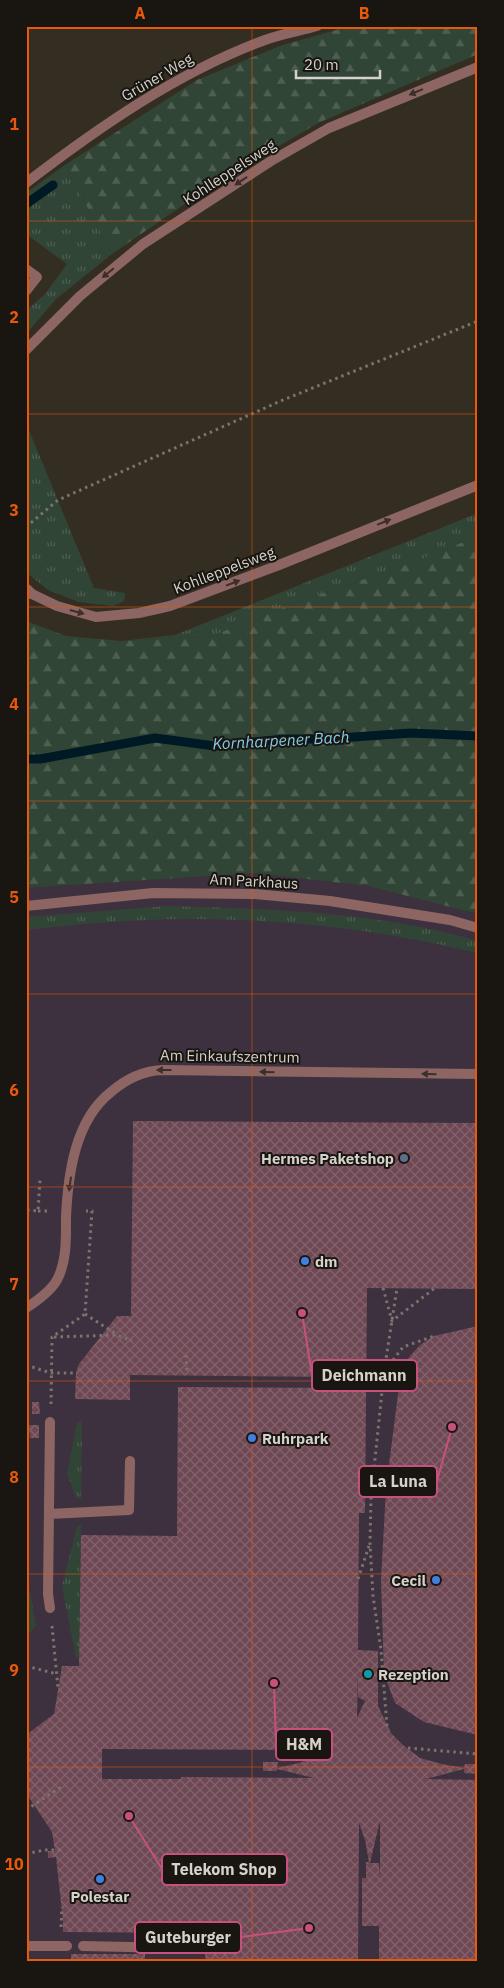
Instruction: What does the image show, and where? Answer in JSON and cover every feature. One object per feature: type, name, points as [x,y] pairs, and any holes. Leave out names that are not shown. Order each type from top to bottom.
[{"type":"street","name":"Grüner Weg","points":[[26,183],[124,113],[194,72],[266,40],[317,26]]},
{"type":"street","name":"Kohlleppelsweg","points":[[26,350],[80,296],[143,244],[271,161],[329,128],[478,67]]},
{"type":"street","points":[[26,269],[37,277],[26,291]]},
{"type":"street","name":"Kohlleppelsweg","points":[[28,592],[57,606],[96,617],[139,614],[170,606],[270,568],[478,485]]},
{"type":"street","name":"Am Parkhaus","points":[[26,906],[153,893],[255,894],[330,901],[450,920],[478,928]]},
{"type":"street","name":"Am Einkaufszentrum","points":[[26,1308],[41,1298],[57,1280],[65,1257],[70,1181],[77,1143],[84,1125],[107,1095],[136,1076],[152,1070],[478,1074]]},
{"type":"street","points":[[50,1422],[50,1608]]},
{"type":"street","points":[[49,1514],[129,1510],[130,1461]]},
{"type":"street","points":[[26,1946],[67,1946]]},
{"type":"street","points":[[83,1946],[176,1948]]},
{"type":"path","points":[[26,527],[58,500],[284,400],[478,321]]},
{"type":"path","points":[[27,1210],[38,1211],[40,1180]]},
{"type":"path","points":[[85,1314],[92,1210]]},
{"type":"path","points":[[383,1288],[392,1321]]},
{"type":"path","points":[[387,1726],[381,1650],[373,1596],[370,1543],[371,1498],[384,1372],[397,1288]]},
{"type":"path","points":[[392,1321],[435,1288]]},
{"type":"path","points":[[85,1314],[117,1335],[132,1341]]},
{"type":"path","points":[[52,1337],[85,1314]]},
{"type":"path","points":[[52,1337],[117,1335]]},
{"type":"path","points":[[384,1372],[403,1347],[434,1336]]},
{"type":"path","points":[[50,1422],[52,1337]]},
{"type":"path","points":[[186,1354],[187,1373]]},
{"type":"path","points":[[26,1365],[51,1372],[76,1373]]},
{"type":"path","points":[[366,1372],[384,1372]]},
{"type":"path","points":[[358,1578],[370,1543]]},
{"type":"path","points":[[50,1608],[58,1688]]},
{"type":"path","points":[[26,1666],[57,1674]]},
{"type":"path","points":[[408,1748],[478,1754]]},
{"type":"path","points":[[26,1810],[64,1785]]},
{"type":"path","points":[[26,1854],[44,1850],[63,1850]]},
{"type":"shaded area","name":"Ruhrpark","points":[[254,873],[368,886],[478,914],[478,1962],[26,1962],[26,888]]},
{"type":"green space","points":[[350,26],[478,26],[478,54],[318,123],[208,188],[112,254],[65,165],[197,80],[280,46]]},
{"type":"green space","points":[[65,165],[112,254],[56,299],[26,334],[26,311],[45,294],[67,264],[26,234],[26,193]]},
{"type":"green space","points":[[26,423],[94,588],[125,593],[124,601],[113,606],[79,602],[48,590],[26,572]]},
{"type":"green space","points":[[478,513],[478,536],[417,561],[300,601],[209,637],[121,641],[175,635]]},
{"type":"green space","points":[[478,536],[478,914],[368,886],[254,873],[26,888],[26,621],[66,636],[121,641],[209,637],[300,601],[417,561]]},
{"type":"green space","points":[[168,906],[285,911],[363,918],[440,931],[478,941],[478,953],[406,938],[333,927],[222,919],[145,920],[26,930],[26,917]]},
{"type":"green space","points":[[82,1421],[81,1499],[76,1497],[67,1474],[77,1423]]},
{"type":"green space","points":[[81,1524],[79,1657],[76,1658],[62,1586],[77,1527]]},
{"type":"green space","points":[[26,1580],[28,1582],[36,1626],[26,1636]]},
{"type":"building","points":[[133,1121],[478,1123],[478,1289],[367,1288],[365,1513],[359,1513],[358,1650],[378,1651],[378,1706],[391,1733],[403,1745],[420,1758],[442,1764],[464,1768],[465,1764],[478,1764],[478,1774],[464,1773],[464,1769],[426,1779],[478,1780],[478,1962],[379,1962],[379,1926],[362,1926],[362,1878],[366,1878],[366,1862],[369,1862],[365,1840],[359,1823],[358,1962],[205,1962],[206,1933],[63,1932],[56,1857],[48,1858],[48,1851],[55,1851],[52,1832],[26,1793],[26,1735],[54,1714],[62,1666],[79,1666],[81,1535],[177,1536],[178,1387],[339,1388],[339,1377],[130,1375],[130,1400],[75,1399],[76,1372],[79,1364],[117,1316],[131,1316]],"holes":[[[358,1667],[358,1697],[365,1701],[357,1718]],[[102,1749],[327,1750],[319,1756],[277,1768],[278,1762],[263,1762],[263,1771],[277,1771],[277,1769],[314,1778],[181,1777],[181,1779],[102,1779]],[[380,1821],[380,1878],[379,1863],[370,1863]]]},
{"type":"building","points":[[478,1326],[478,1735],[424,1722],[395,1703],[384,1674],[381,1580],[386,1488],[401,1371],[410,1356],[420,1345],[434,1336]]},
{"type":"building","points":[[32,1402],[39,1402],[40,1414],[32,1414]]},
{"type":"building","points":[[29,1425],[39,1425],[39,1438],[30,1438]]},
{"type":"building","points":[[71,1954],[145,1954],[145,1962],[71,1962]]},
{"type":"waterway","points":[[26,204],[53,185]]},
{"type":"waterway","name":"Kornharpener Bach","points":[[26,759],[40,759],[155,738],[215,746],[285,739],[325,739],[411,733],[478,736]]},
{"type":"place","name":"Hermes Paketshop","points":[[404,1158]]},
{"type":"place","name":"dm","points":[[305,1261]]},
{"type":"place","name":"Deichmann","points":[[302,1313]]},
{"type":"place","name":"La Luna","points":[[452,1427]]},
{"type":"place","name":"Ruhrpark","points":[[252,1438]]},
{"type":"place","name":"Cecil","points":[[436,1580]]},
{"type":"place","name":"Rezeption","points":[[368,1674]]},
{"type":"place","name":"H&M","points":[[274,1683]]},
{"type":"place","name":"Telekom Shop","points":[[129,1816]]},
{"type":"place","name":"Polestar","points":[[100,1879]]},
{"type":"place","name":"Guteburger","points":[[309,1928]]}]
